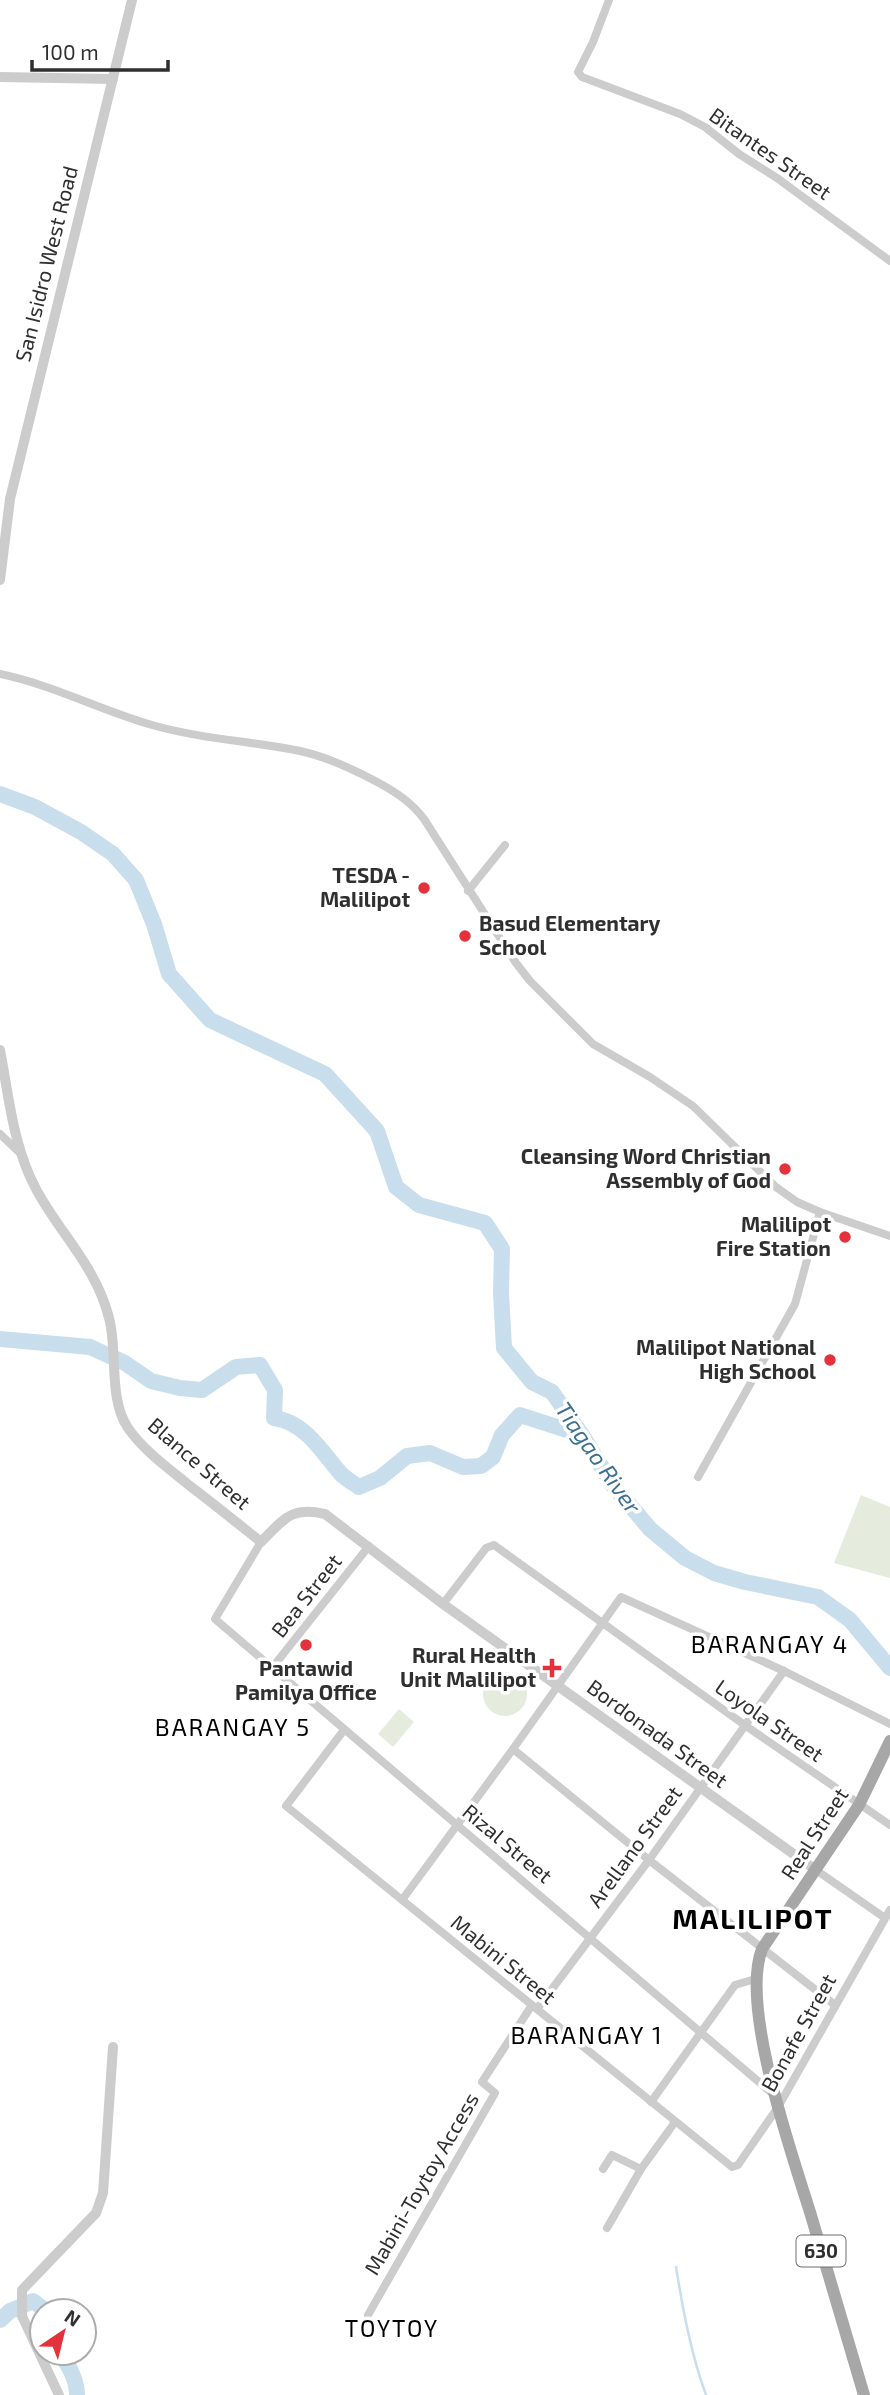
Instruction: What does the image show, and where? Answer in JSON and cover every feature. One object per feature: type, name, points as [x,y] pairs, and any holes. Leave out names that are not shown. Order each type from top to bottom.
[{"type":"main road","name":"Real Street","points":[[777,2102],[761,2031],[755,1979],[757,1960],[762,1948],[859,1805],[890,1741]]},
{"type":"main road","name":"630","points":[[777,2102],[864,2395]]},
{"type":"street","name":"San Isidro West Road","points":[[0,580],[10,499],[132,0]]},
{"type":"street","name":"Bitantes Street","points":[[609,0],[578,72],[582,77],[680,114],[705,127],[890,261]]},
{"type":"street","points":[[0,77],[113,79]]},
{"type":"street","points":[[0,674],[30,680],[150,724],[199,736],[299,751],[350,767],[406,799],[416,808],[516,964],[593,1044],[677,1094],[709,1119],[776,1187],[797,1202],[890,1236]]},
{"type":"street","points":[[468,891],[505,845]]},
{"type":"street","name":"Blance Street","points":[[0,1050],[20,1153],[37,1192],[94,1276],[111,1322],[119,1406],[126,1425],[161,1463],[261,1542]]},
{"type":"street","points":[[0,1134],[20,1153]]},
{"type":"street","points":[[698,1477],[795,1304],[821,1212]]},
{"type":"street","name":"Bordonada Street","points":[[261,1542],[293,1514],[306,1510],[325,1514],[443,1604],[816,1870]]},
{"type":"street","name":"Rizal Street","points":[[261,1542],[215,1619],[701,2032],[777,2102]]},
{"type":"street","name":"Loyola Street","points":[[443,1604],[486,1548],[494,1545],[746,1726],[890,1825]]},
{"type":"street","name":"Bea Street","points":[[272,1668],[369,1546]]},
{"type":"street","points":[[402,1900],[621,1597],[784,1671],[890,1724]]},
{"type":"street","name":"Arellano Street","points":[[534,2007],[649,1860],[784,1671]]},
{"type":"street","name":"Mabini Street","points":[[344,1730],[286,1805],[732,2167]]},
{"type":"street","points":[[513,1749],[649,1860],[835,2005]]},
{"type":"street","points":[[816,1870],[885,1918]]},
{"type":"street","name":"Bonafe Street","points":[[732,2167],[738,2165],[777,2102],[890,1910]]},
{"type":"street","points":[[651,2102],[734,1985],[755,1979]]},
{"type":"street","name":"Mabini-Toytoy Access","points":[[368,2315],[495,2092],[482,2082],[534,2007]]},
{"type":"street","points":[[59,2395],[22,2316],[22,2290],[96,2213],[103,2193],[113,2047]]},
{"type":"street","points":[[607,2228],[641,2169],[675,2122]]},
{"type":"street","points":[[603,2169],[612,2155],[641,2169]]},
{"type":"green space","points":[[861,1495],[890,1507],[890,1578],[834,1563]]},
{"type":"green space","points":[[505,1672],[521,1678],[527,1694],[521,1710],[505,1716],[489,1710],[483,1694],[489,1678]]},
{"type":"green space","points":[[399,1709],[414,1722],[393,1747],[378,1734]]},
{"type":"waterway","name":"Tiagao River","points":[[0,794],[35,807],[81,832],[113,854],[136,880],[154,924],[169,974],[210,1020],[325,1074],[377,1131],[396,1187],[419,1205],[485,1223],[502,1249],[504,1348],[532,1382],[552,1392],[612,1484],[650,1529],[685,1558],[714,1573],[818,1597],[850,1620],[890,1668]]},
{"type":"waterway","points":[[0,1339],[90,1347],[125,1363],[151,1381],[180,1388],[202,1390],[236,1367],[260,1365],[275,1390],[274,1418],[295,1425],[304,1432],[341,1474],[359,1487],[380,1478],[407,1456],[430,1453],[463,1467],[481,1466],[493,1457],[502,1435],[520,1415],[582,1435]]},
{"type":"waterway","points":[[676,2267],[692,2348],[706,2395]]},
{"type":"waterway","points":[[24,2305],[28,2303]]},
{"type":"waterway","points":[[0,2320],[20,2307]]},
{"type":"waterway","points":[[69,2367],[76,2384],[77,2395]]},
{"type":"place","name":"TESDA - Malilipot","points":[[424,888]]},
{"type":"place","name":"Basud Elementary School","points":[[465,936]]},
{"type":"place","name":"Cleansing Word Christian Assembly of God","points":[[785,1169]]},
{"type":"place","name":"Malilipot Fire Station","points":[[845,1237]]},
{"type":"place","name":"Malilipot National High School","points":[[830,1360]]},
{"type":"place","name":"Pantawid Pamilya Office","points":[[306,1645]]},
{"type":"place","name":"Rural Health Unit Malilipot","points":[[552,1668]]},
{"type":"district","name":"BARANGAY 4","points":[[770,1645]]},
{"type":"district","name":"BARANGAY 5","points":[[233,1728]]},
{"type":"district","name":"MALILIPOT","points":[[753,1919]]},
{"type":"district","name":"BARANGAY 1","points":[[587,2036]]},
{"type":"district","name":"TOYTOY","points":[[392,2329]]}]
